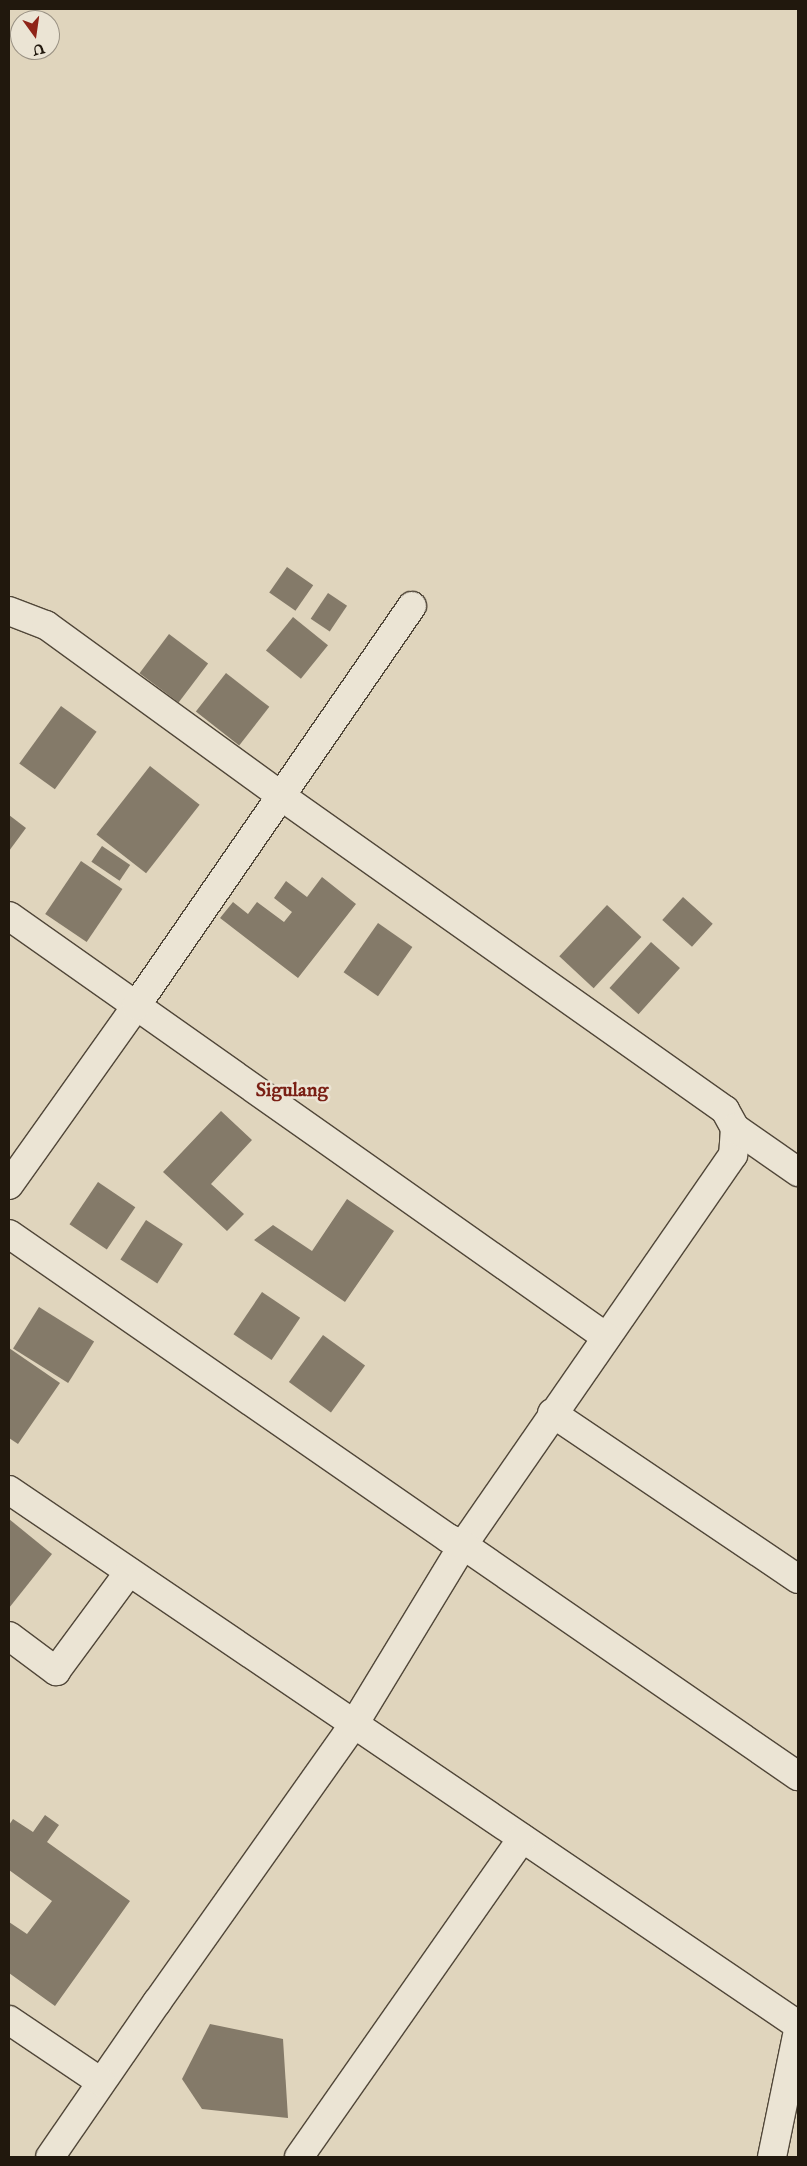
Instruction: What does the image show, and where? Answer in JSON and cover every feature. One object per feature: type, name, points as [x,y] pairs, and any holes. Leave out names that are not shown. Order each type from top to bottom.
[{"type":"street","points":[[9,1185],[136,1006],[412,606]]},
{"type":"street","points":[[9,611],[46,625],[281,796],[725,1110],[736,1128],[798,1172]]},
{"type":"street","points":[[9,916],[606,1337]]},
{"type":"street","points":[[50,2157],[354,1724],[463,1545],[552,1413],[733,1155],[736,1128]]},
{"type":"street","points":[[9,1234],[448,1538],[463,1545],[798,1776]]},
{"type":"street","points":[[552,1413],[798,1579]]},
{"type":"street","points":[[9,1490],[798,2025]]},
{"type":"street","points":[[9,1636],[56,1671],[129,1572]]},
{"type":"street","points":[[299,2157],[522,1838]]},
{"type":"street","points":[[9,2020],[101,2082]]},
{"type":"street","points":[[772,2157],[798,2030]]},
{"type":"building","points":[[287,567],[313,585],[295,611],[269,592]]},
{"type":"building","points":[[328,593],[347,606],[330,632],[311,619]]},
{"type":"building","points":[[293,617],[328,645],[301,679],[266,650]]},
{"type":"building","points":[[169,634],[208,663],[179,703],[140,673]]},
{"type":"building","points":[[226,673],[269,707],[239,745],[196,712]]},
{"type":"building","points":[[61,706],[97,732],[55,789],[19,763]]},
{"type":"building","points":[[150,766],[200,805],[146,873],[96,835]]},
{"type":"building","points":[[9,815],[26,828],[9,851]]},
{"type":"building","points":[[102,846],[130,865],[120,881],[91,862]]},
{"type":"building","points":[[81,861],[122,889],[87,942],[45,914]]},
{"type":"building","points":[[322,877],[356,904],[298,978],[220,918],[233,902],[248,914],[257,902],[284,922],[292,912],[274,898],[286,881],[307,897]]},
{"type":"building","points":[[683,897],[713,924],[692,947],[662,920]]},
{"type":"building","points":[[607,905],[641,937],[594,988],[559,956]]},
{"type":"building","points":[[378,923],[412,947],[378,996],[344,972]]},
{"type":"building","points":[[651,942],[680,968],[638,1014],[610,988]]},
{"type":"building","points":[[221,1111],[252,1140],[211,1184],[244,1214],[227,1231],[163,1172]]},
{"type":"building","points":[[98,1182],[135,1207],[107,1249],[69,1224]]},
{"type":"building","points":[[347,1199],[394,1231],[345,1302],[254,1240],[273,1225],[312,1251]]},
{"type":"building","points":[[146,1220],[183,1244],[157,1283],[120,1259]]},
{"type":"building","points":[[262,1292],[300,1318],[272,1360],[233,1334]]},
{"type":"building","points":[[39,1307],[94,1341],[68,1383],[13,1349]]},
{"type":"building","points":[[323,1335],[365,1366],[331,1412],[289,1382]]},
{"type":"building","points":[[9,1348],[60,1383],[18,1444],[9,1438]]},
{"type":"building","points":[[9,1519],[52,1554],[9,1608]]},
{"type":"building","points":[[45,1815],[59,1825],[47,1842],[130,1901],[55,2006],[9,1973],[9,1922],[27,1934],[52,1901],[9,1870],[9,1825],[13,1819],[33,1832]]},
{"type":"building","points":[[210,2024],[283,2039],[288,2118],[202,2109],[182,2079]]},
{"type":"district","name":"Sigulang","points":[[292,1090]]}]
